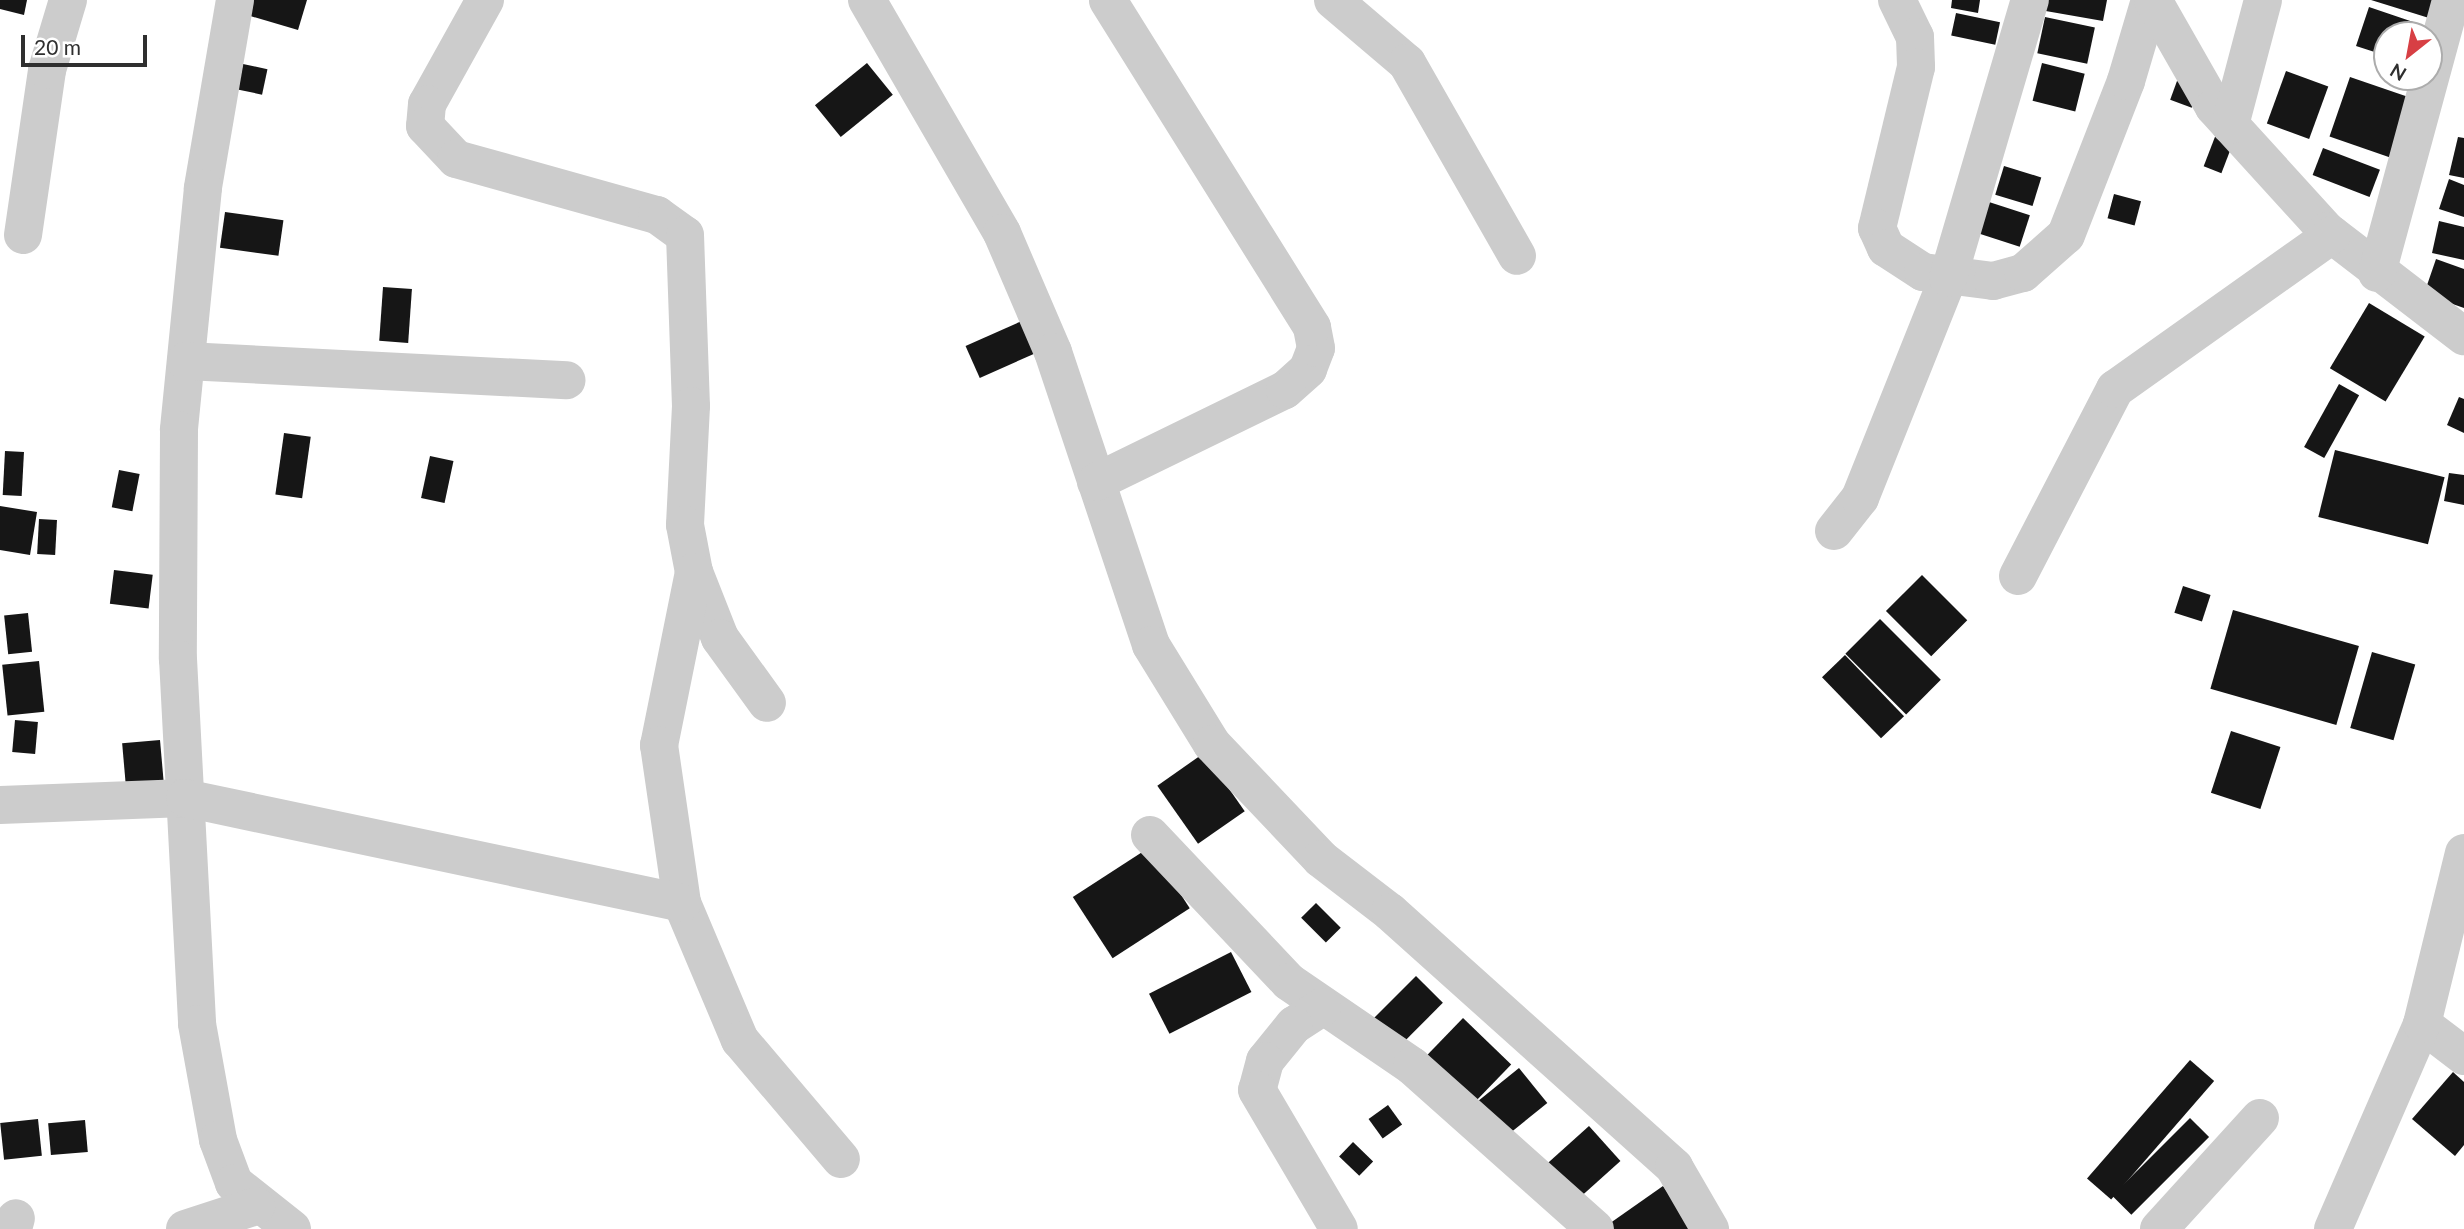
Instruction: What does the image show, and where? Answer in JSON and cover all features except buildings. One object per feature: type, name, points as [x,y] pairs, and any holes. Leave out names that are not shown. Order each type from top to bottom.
[{"type":"street","points":[[23,235],[47,69],[68,0]]},
{"type":"street","points":[[235,0],[203,188],[186,361],[177,534],[185,798],[197,1024],[218,1140],[233,1183],[256,1206],[292,1229]]},
{"type":"street","points":[[485,0],[427,104],[430,138],[475,166],[657,215],[677,226],[689,244],[691,406],[684,476],[694,572],[720,638],[767,703]]},
{"type":"street","points":[[867,0],[1002,233],[1053,352],[1151,645],[1212,744],[1321,859],[1390,912],[1674,1167],[1710,1229]]},
{"type":"street","points":[[1096,482],[1285,390],[1308,369],[1316,348],[1312,327],[1108,0]]},
{"type":"street","points":[[1333,0],[1407,62],[1517,256]]},
{"type":"street","points":[[1897,0],[1915,37],[1916,67],[1877,228],[1898,259],[1948,278],[1993,281],[2023,273],[2066,235],[2126,81],[2152,0]]},
{"type":"street","points":[[1835,531],[1860,498],[1948,278],[2030,0]]},
{"type":"street","points":[[2152,0],[2230,125],[2332,235],[2376,273],[2464,336]]},
{"type":"street","points":[[2230,125],[2263,0]]},
{"type":"street","points":[[2376,273],[2451,0]]},
{"type":"street","points":[[2018,576],[2115,390],[2332,235]]},
{"type":"street","points":[[186,361],[567,380]]},
{"type":"street","points":[[694,572],[659,745],[682,903],[740,1040],[841,1159]]},
{"type":"street","points":[[0,805],[185,798],[682,903]]},
{"type":"street","points":[[1150,835],[1289,982],[1412,1066],[1595,1229]]},
{"type":"street","points":[[2333,1229],[2422,1024],[2464,853]]},
{"type":"street","points":[[1322,1007],[1294,1026],[1265,1061],[1257,1090],[1339,1229]]},
{"type":"street","points":[[2422,1024],[2464,1056]]},
{"type":"street","points":[[2159,1229],[2260,1118]]},
{"type":"street","points":[[185,1229],[256,1206]]}]
